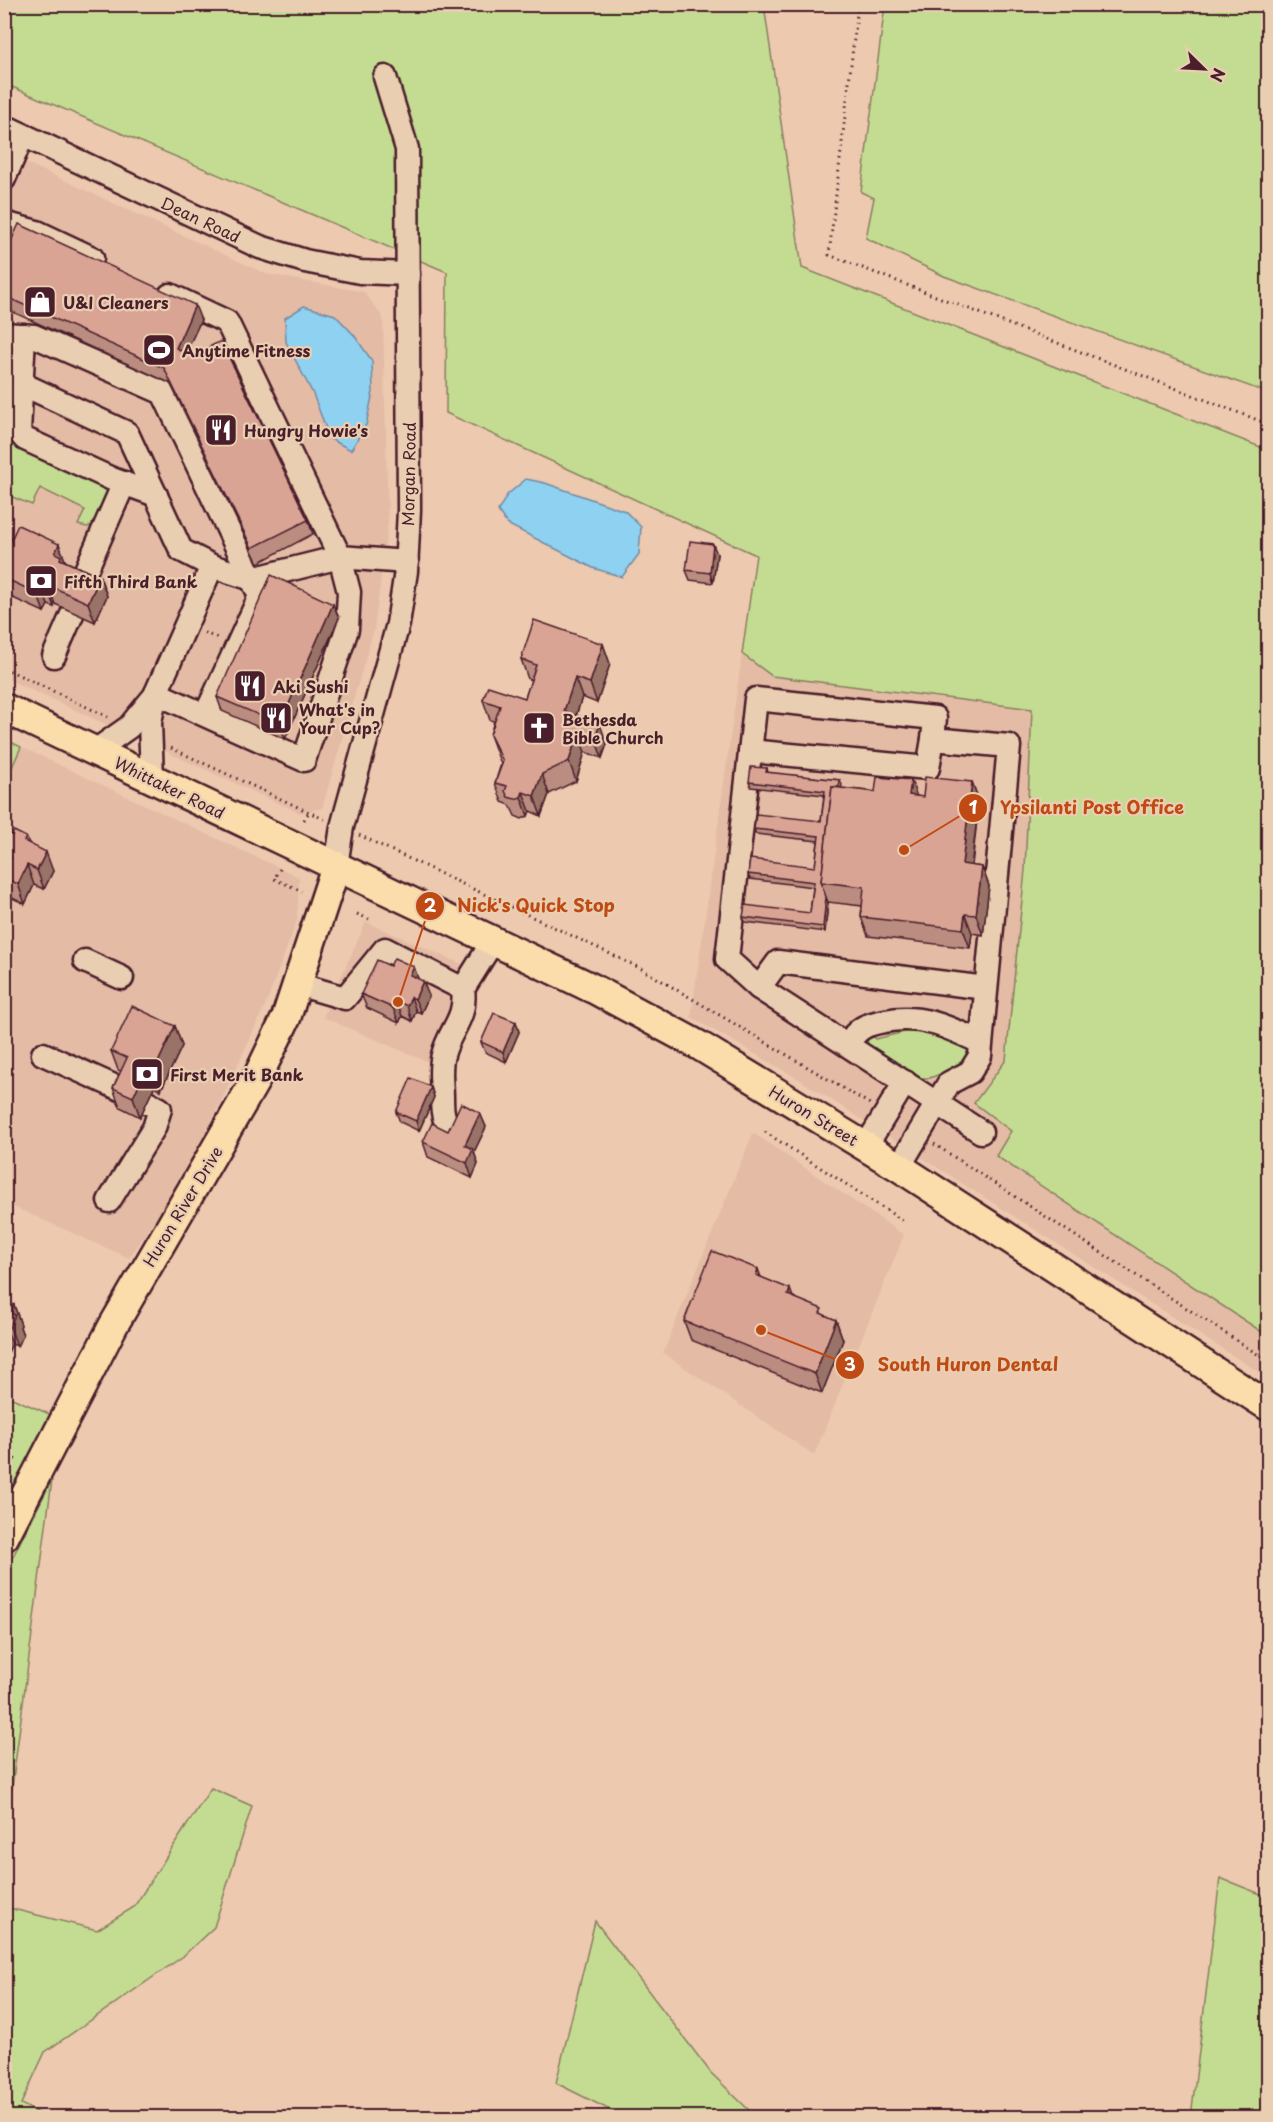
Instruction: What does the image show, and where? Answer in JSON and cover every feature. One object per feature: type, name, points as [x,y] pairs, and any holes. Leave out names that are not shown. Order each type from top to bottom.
[{"type":"main road","name":"Whittaker Road","points":[[4,708],[336,866]]},
{"type":"main road","name":"Huron Street","points":[[336,866],[594,989],[690,1041],[866,1146],[1269,1406]]},
{"type":"main road","name":"Huron River Drive","points":[[4,1537],[113,1326],[259,1074],[286,1018],[336,866]]},
{"type":"street","name":"Morgan Road","points":[[336,866],[342,827],[398,624],[407,562],[407,149],[385,77]]},
{"type":"street","name":"Dean Road","points":[[14,130],[260,247],[305,261],[360,272],[408,274]]},
{"type":"street","points":[[4,179],[14,130]]},
{"type":"street","points":[[4,223],[37,232],[111,267]]},
{"type":"street","points":[[153,287],[227,322],[340,558],[349,592],[347,629],[304,760],[156,693]]},
{"type":"street","points":[[156,495],[25,439],[18,432],[20,383],[14,334],[34,336],[163,393],[260,596],[206,714]]},
{"type":"street","points":[[20,383],[127,433],[181,550],[212,566],[252,579],[340,558],[407,562]]},
{"type":"street","points":[[80,584],[124,483]]},
{"type":"street","points":[[152,778],[150,722],[156,693],[212,566]]},
{"type":"street","points":[[54,656],[73,612]]},
{"type":"street","points":[[95,751],[129,727],[156,693]]},
{"type":"street","points":[[750,751],[928,768],[935,717],[756,699],[750,751],[727,959],[759,988],[981,1132]]},
{"type":"street","points":[[899,1167],[949,1083],[970,1072],[980,1056],[1009,746],[933,739]]},
{"type":"street","points":[[457,1133],[447,1125],[441,1113],[440,1071],[448,1040],[463,1014],[463,989],[493,941]]},
{"type":"street","points":[[297,984],[345,998],[386,949],[463,989]]},
{"type":"street","points":[[85,961],[122,978]]},
{"type":"street","points":[[759,988],[778,962],[986,988]]},
{"type":"street","points":[[848,1045],[851,1038],[866,1024],[906,1017],[928,1020],[980,1042]]},
{"type":"street","points":[[43,1054],[160,1109],[154,1128],[109,1201]]},
{"type":"street","points":[[866,1146],[905,1082]]},
{"type":"path","points":[[858,4],[829,255],[1269,424]]},
{"type":"path","points":[[186,625],[237,646]]},
{"type":"path","points":[[4,668],[113,719]]},
{"type":"path","points":[[167,746],[310,813],[304,820]]},
{"type":"path","points":[[360,836],[640,968],[873,1106]]},
{"type":"path","points":[[280,869],[274,879],[302,891]]},
{"type":"path","points":[[357,914],[369,919]]},
{"type":"path","points":[[765,1132],[903,1221]]},
{"type":"path","points":[[929,1141],[1269,1361]]},
{"type":"shaded area","points":[[5,153],[266,274],[364,292],[383,318],[388,523],[374,629],[322,808],[300,813],[5,678]]},
{"type":"shaded area","points":[[1268,450],[1268,1378],[797,1078],[691,1017],[756,556]]},
{"type":"shaded area","points":[[21,747],[299,877],[297,921],[267,1001],[190,1169],[129,1258],[5,1203],[4,782]]},
{"type":"shaded area","points":[[366,922],[486,975],[444,1069],[323,1017]]},
{"type":"shaded area","points":[[753,1133],[904,1235],[814,1455],[663,1353]]},
{"type":"green space","points":[[4,5],[764,5],[802,268],[1268,450],[1268,1336],[996,1156],[1011,1131],[974,1103],[1006,1060],[1025,870],[1032,709],[772,676],[742,654],[756,555],[446,413],[447,272],[5,84]]},
{"type":"green space","points":[[885,5],[1268,5],[1268,393],[944,276],[866,238],[874,198],[861,192]]},
{"type":"green space","points":[[4,349],[11,354],[12,364],[10,429],[106,486],[109,495],[94,525],[87,527],[78,525],[85,510],[40,488],[32,505],[5,494]]},
{"type":"green space","points":[[5,739],[21,747],[5,783]]},
{"type":"green space","points":[[925,1024],[973,1048],[970,1062],[930,1078],[921,1078],[867,1045],[869,1033],[876,1039],[909,1031],[922,1031]]},
{"type":"green space","points":[[5,1395],[59,1418],[5,1519]]},
{"type":"green space","points":[[52,1480],[5,1841],[5,1572]]},
{"type":"green space","points":[[211,1788],[252,1806],[214,1927],[182,1957],[45,2052],[21,2104],[45,2117],[5,2117],[5,1907],[97,1930],[134,1907]]},
{"type":"green space","points":[[1220,1878],[1268,1897],[1268,2117],[1191,2117]]},
{"type":"green space","points":[[595,1921],[711,2073],[756,2117],[624,2117],[556,2083]]},
{"type":"water","points":[[304,306],[335,315],[354,335],[372,361],[373,392],[366,425],[351,450],[330,439],[313,394],[286,342],[285,318]]},
{"type":"water","points":[[526,479],[545,483],[625,511],[641,527],[639,554],[622,577],[593,568],[507,524],[498,511],[507,495]]},
{"type":"building","points":[[19,224],[195,305],[176,348],[191,356],[221,341],[308,520],[252,548],[164,368],[4,296],[4,256]]},
{"type":"building","points":[[18,525],[59,544],[55,553],[61,556],[60,559],[100,577],[88,603],[48,585],[47,588],[41,585],[37,593],[4,578],[4,555]]},
{"type":"building","points":[[690,541],[713,544],[710,573],[686,570]]},
{"type":"building","points":[[271,575],[333,604],[280,724],[217,697]]},
{"type":"building","name":"Bethesda Bible Church","points":[[534,620],[603,644],[590,683],[575,678],[564,711],[600,724],[595,738],[578,733],[569,761],[542,774],[534,796],[523,792],[521,797],[515,799],[508,797],[505,791],[507,786],[495,783],[503,761],[490,735],[500,706],[483,700],[488,686],[525,698],[536,665],[521,659]]},
{"type":"building","points":[[751,767],[767,768],[766,772],[840,780],[839,787],[832,787],[821,882],[826,897],[823,927],[743,917],[745,905],[810,913],[814,882],[748,874],[750,859],[815,867],[819,836],[754,829],[756,814],[821,821],[825,791],[749,782]]},
{"type":"building","points":[[877,777],[911,780],[909,795],[923,797],[925,777],[972,782],[962,864],[982,867],[976,915],[965,914],[963,929],[861,917],[864,887],[821,882],[832,787],[875,792]]},
{"type":"building","points":[[14,831],[26,837],[24,841],[46,852],[37,870],[27,865],[18,884],[4,878],[11,858],[4,855],[4,832],[12,835]]},
{"type":"building","points":[[394,958],[414,967],[410,975],[423,981],[415,999],[411,997],[407,1006],[397,1001],[393,1008],[361,994],[377,960],[390,966]]},
{"type":"building","points":[[132,1006],[175,1026],[154,1071],[147,1067],[133,1097],[113,1088],[127,1058],[111,1051]]},
{"type":"building","points":[[494,1013],[516,1022],[503,1052],[481,1042]]},
{"type":"building","points":[[411,1078],[431,1087],[416,1121],[396,1112]]},
{"type":"building","points":[[461,1103],[480,1113],[465,1145],[473,1149],[467,1163],[423,1142],[432,1123],[448,1131]]},
{"type":"building","points":[[712,1251],[758,1269],[756,1275],[790,1289],[788,1295],[822,1309],[820,1313],[836,1320],[815,1374],[684,1321]]},
{"type":"building","points":[[4,1301],[14,1305],[10,1313],[15,1315],[10,1327],[4,1326]]},
{"type":"place","name":"U&I Cleaners","points":[[40,302]]},
{"type":"place","name":"Anytime Fitness","points":[[159,350]]},
{"type":"place","name":"Hungry Howie's","points":[[221,430]]},
{"type":"place","name":"Fifth Third Bank","points":[[41,581]]},
{"type":"place","name":"Aki Sushi","points":[[250,686]]},
{"type":"place","name":"What's in Your Cup?","points":[[276,718]]},
{"type":"place","name":"Bethesda Bible Church","points":[[539,728]]},
{"type":"place","name":"Ypsilanti Post Office","points":[[904,850]]},
{"type":"place","name":"Nick's Quick Stop","points":[[398,1002]]},
{"type":"place","name":"First Merit Bank","points":[[147,1074]]},
{"type":"place","name":"South Huron Dental","points":[[761,1330]]}]
